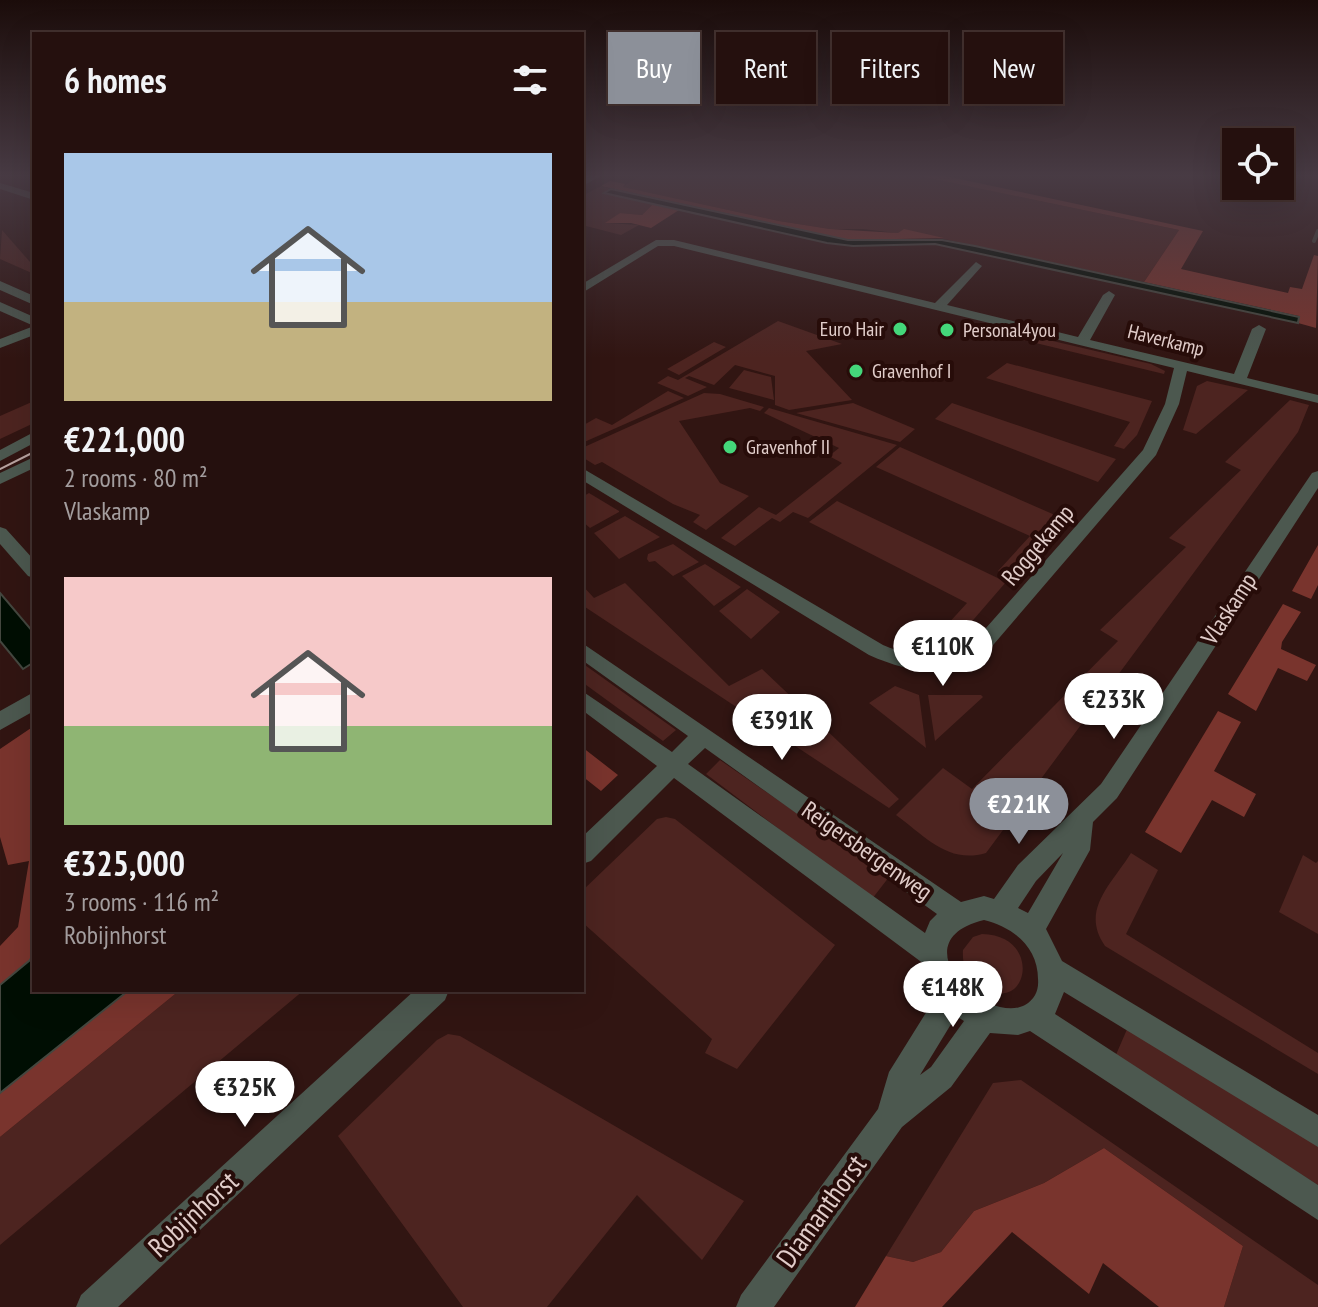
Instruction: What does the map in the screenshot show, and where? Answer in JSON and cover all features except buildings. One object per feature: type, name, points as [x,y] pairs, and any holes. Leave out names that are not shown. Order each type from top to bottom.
[{"type":"street","name":"Haverkamp","points":[[584,288],[656,243],[665,242],[1083,340],[1318,399]]},
{"type":"street","points":[[939,306],[976,266]]},
{"type":"street","points":[[0,285],[32,300]]},
{"type":"street","name":"Haverkamp","points":[[1083,340],[1109,295]]},
{"type":"street","points":[[0,306],[32,321]]},
{"type":"street","points":[[1239,380],[1259,329]]},
{"type":"street","points":[[0,344],[32,331]]},
{"type":"street","name":"Roggekamp","points":[[584,474],[876,650],[900,661],[942,667],[969,660],[977,652],[1150,452],[1172,404],[1182,365]]},
{"type":"street","points":[[0,456],[32,438]]},
{"type":"street","points":[[0,479],[32,463]]},
{"type":"street","name":"Vlaskamp","points":[[1000,912],[1027,873],[1109,791],[1318,476]]},
{"type":"street","points":[[0,533],[32,570]]},
{"type":"street","name":"Reigersbergenweg","points":[[584,651],[956,913]]},
{"type":"street","name":"Reigersbergenweg","points":[[584,700],[933,955]]},
{"type":"street","points":[[0,722],[32,701]]},
{"type":"street","points":[[584,851],[704,735]]},
{"type":"street","points":[[1031,931],[1078,850],[1082,818]]},
{"type":"street","points":[[984,908],[1000,912],[1031,931],[1041,943],[1053,970],[1050,997],[1043,1008],[1018,1021],[984,1017],[953,996],[943,983],[933,955],[938,930],[956,913],[984,908]]},
{"type":"street","points":[[1053,970],[1318,1132]]},
{"type":"street","name":"Robijnhorst","points":[[93,1307],[429,992]]},
{"type":"street","name":"Diamanthorst","points":[[891,1116],[899,1082],[953,996]]},
{"type":"street","points":[[1032,1016],[1318,1204]]},
{"type":"street","name":"Diamanthorst","points":[[753,1307],[891,1116],[941,1077],[984,1017]]},
{"type":"shaded area","points":[[2,236],[7,236],[32,262],[32,273],[0,259]]},
{"type":"shaded area","points":[[796,236],[829,236],[848,240],[942,240],[1299,317],[1298,323],[935,244],[853,246]]},
{"type":"shaded area","points":[[831,236],[944,238],[849,240]]},
{"type":"shaded area","points":[[920,236],[1175,236],[1144,282]]},
{"type":"shaded area","points":[[1175,236],[1200,236],[1181,269],[1288,293],[1290,287],[1302,289],[1314,255],[1318,256],[1316,328],[1298,323],[1299,316],[1144,282]]},
{"type":"shaded area","points":[[778,321],[842,344],[806,351],[852,400],[789,410],[775,405],[775,376],[735,365],[714,385],[689,376],[685,378],[707,387],[688,396],[657,383],[668,376],[678,380]]},
{"type":"shaded area","points":[[1023,334],[1151,364],[1165,371],[1164,374],[1015,338]]},
{"type":"shaded area","points":[[714,342],[726,347],[679,375],[667,369]]},
{"type":"shaded area","points":[[1007,363],[1152,401],[1137,435],[1124,449],[1114,446],[1130,422],[986,378]]},
{"type":"shaded area","points":[[744,370],[771,377],[774,400],[729,388]]},
{"type":"shaded area","points":[[1207,381],[1248,390],[1196,434],[1183,430],[1197,386]]},
{"type":"shaded area","points":[[668,391],[684,398],[584,442],[584,425],[596,418],[612,425]]},
{"type":"shaded area","points":[[704,393],[720,394],[764,407],[760,411],[750,408],[679,421],[720,483],[749,496],[706,530],[693,522],[700,515],[673,504],[602,462],[595,465],[584,458],[584,447]]},
{"type":"shaded area","points":[[1290,400],[1309,405],[1298,432],[986,853],[960,855],[949,852],[896,815],[943,768],[972,789],[1118,641],[1100,630],[1186,547],[1169,538],[1241,470],[1225,462]]},
{"type":"shaded area","points":[[32,402],[32,424],[0,439],[0,416]]},
{"type":"shaded area","points":[[853,403],[915,429],[900,442],[796,413]]},
{"type":"shaded area","points":[[952,403],[1116,459],[1098,482],[935,419]]},
{"type":"shaded area","points":[[769,408],[897,445],[808,518],[793,512],[780,522],[772,518],[735,546],[721,538],[759,507],[776,515],[842,463],[829,456],[839,448],[764,413]]},
{"type":"shaded area","points":[[900,447],[1064,519],[1012,578],[998,571],[1030,536],[876,467]]},
{"type":"shaded area","points":[[589,493],[619,512],[590,528],[584,523],[584,496]]},
{"type":"shaded area","points":[[837,501],[1006,582],[949,648],[926,648],[967,603],[809,522]]},
{"type":"shaded area","points":[[625,516],[660,537],[619,559],[594,533]]},
{"type":"shaded area","points":[[673,544],[699,562],[673,576],[655,561],[649,562],[647,559],[648,554]]},
{"type":"shaded area","points":[[1318,545],[1318,585],[1311,599],[1292,591]]},
{"type":"shaded area","points":[[705,564],[741,587],[714,606],[682,576]]},
{"type":"shaded area","points":[[625,583],[729,686],[762,669],[899,799],[889,808],[584,606],[584,587],[594,598]]},
{"type":"shaded area","points":[[747,589],[780,612],[751,639],[719,611]]},
{"type":"shaded area","points":[[0,593],[32,631],[32,663],[23,669],[0,641]]},
{"type":"shaded area","points":[[1283,604],[1301,612],[1282,642],[1281,649],[1316,665],[1307,681],[1278,668],[1256,711],[1228,694]]},
{"type":"shaded area","points":[[584,664],[676,730],[663,741],[584,683]]},
{"type":"shaded area","points":[[895,686],[919,695],[926,748],[869,703]]},
{"type":"shaded area","points":[[928,695],[981,695],[983,697],[935,741]]},
{"type":"shaded area","points":[[1218,711],[1241,722],[1214,771],[1256,794],[1244,817],[1212,800],[1181,853],[1145,832]]},
{"type":"shaded area","points":[[32,727],[32,956],[0,985],[0,946],[18,927],[29,861],[8,865],[0,837],[0,749]]},
{"type":"shaded area","points":[[584,749],[618,775],[601,791],[584,778]]},
{"type":"shaded area","points":[[720,760],[889,877],[872,899],[706,774]]},
{"type":"shaded area","points":[[657,819],[675,819],[835,945],[737,1069],[705,1053],[712,1039],[584,924],[584,889]]},
{"type":"shaded area","points":[[1131,853],[1158,870],[1126,934],[1318,1053],[1318,1074],[1105,946],[1098,933],[1097,909],[1107,887]]},
{"type":"shaded area","points":[[1303,855],[1316,863],[1318,861],[1318,934],[1279,912]]},
{"type":"shaded area","points":[[982,934],[1002,938],[1015,948],[1022,960],[1022,974],[1017,985],[1008,992],[994,992],[977,983],[966,969],[963,950],[973,937]]},
{"type":"shaded area","points":[[32,956],[32,992],[126,992],[0,1093],[0,985]]},
{"type":"shaded area","points":[[126,992],[178,992],[0,1137],[0,1093]]},
{"type":"shaded area","points":[[178,992],[302,992],[0,1245],[0,1137]]},
{"type":"shaded area","points":[[1128,1027],[1318,1146],[1318,1185],[1115,1057]]},
{"type":"shaded area","points":[[448,1034],[460,1036],[744,1201],[702,1260],[637,1195],[547,1307],[463,1307],[338,1136],[437,1040]]},
{"type":"shaded area","points":[[1021,1080],[1318,1285],[1318,1307],[1224,1307],[1243,1246],[1104,1148],[1044,1183],[974,1211],[941,1252],[913,1262],[886,1256],[993,1083]]},
{"type":"shaded area","points":[[1104,1148],[1243,1246],[1224,1307],[1159,1307],[1103,1263],[1089,1294],[1012,1232],[942,1307],[855,1307],[886,1256],[913,1262],[941,1252],[974,1211],[1044,1183]]},
{"type":"waterway","points":[[1314,241],[1316,236]]},
{"type":"tram line","points":[[0,469],[32,453]]},
{"type":"place","name":"Euro Hair","points":[[900,329]]},
{"type":"place","name":"Personal4you","points":[[947,330]]},
{"type":"place","name":"Gravenhof I","points":[[856,371]]},
{"type":"place","name":"Gravenhof II","points":[[730,447]]}]
